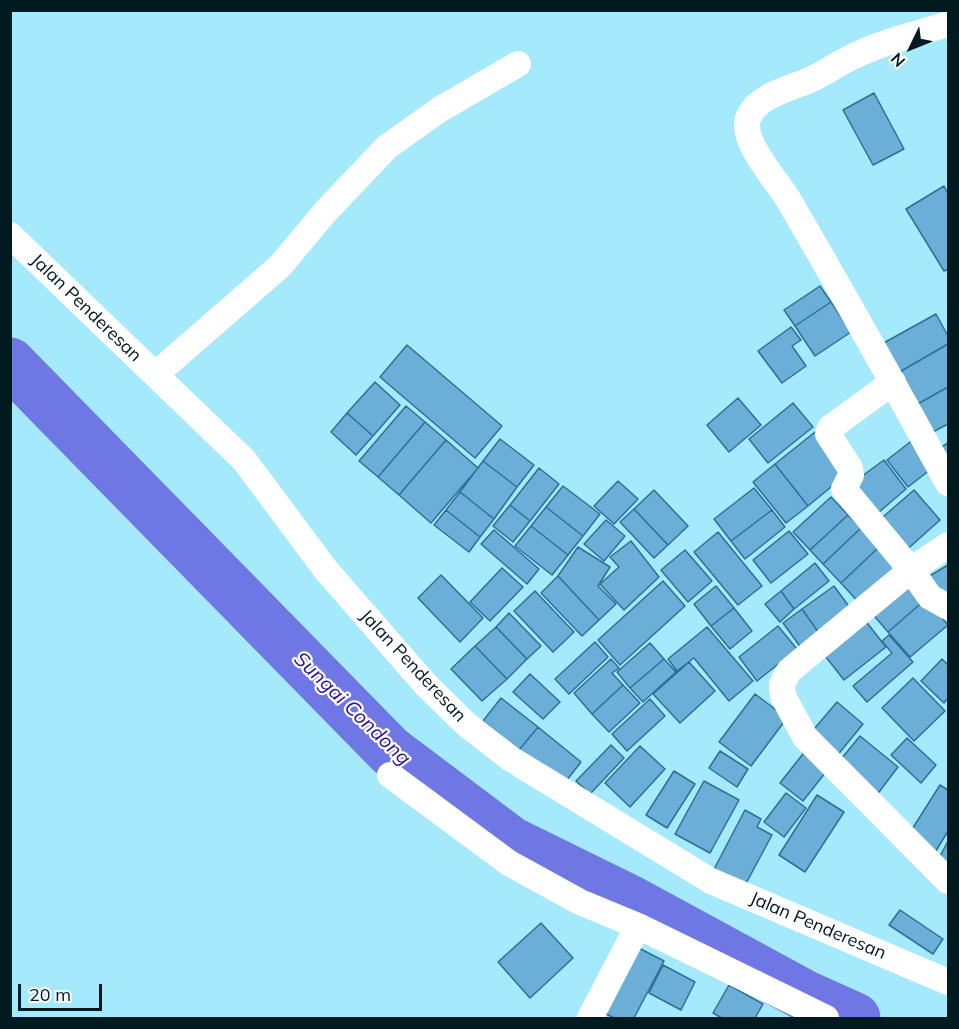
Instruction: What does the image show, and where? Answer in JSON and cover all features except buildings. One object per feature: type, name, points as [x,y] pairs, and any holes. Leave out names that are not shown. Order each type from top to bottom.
[{"type":"street","points":[[948,24],[878,45],[810,80],[784,88],[756,107],[747,122],[748,136],[752,144],[820,253],[948,483]]},
{"type":"street","points":[[156,374],[280,266],[326,211],[387,147],[439,110],[518,63]]},
{"type":"street","name":"Jalan Penderesan","points":[[10,235],[244,460],[326,570],[426,686],[466,724],[511,759],[711,881],[948,982]]},
{"type":"street","points":[[893,382],[830,428],[828,434],[850,468],[851,475],[844,489],[911,570],[930,597],[948,607]]},
{"type":"street","points":[[948,545],[911,570],[789,672],[782,684],[783,696],[805,737],[948,881]]},
{"type":"street","points":[[390,775],[509,863],[580,902],[638,926],[826,1018]]},
{"type":"street","points":[[590,1018],[638,926]]},
{"type":"waterway","name":"Sungai Condong","points":[[10,363],[390,751],[511,842],[631,901],[804,995],[855,1018]]}]
